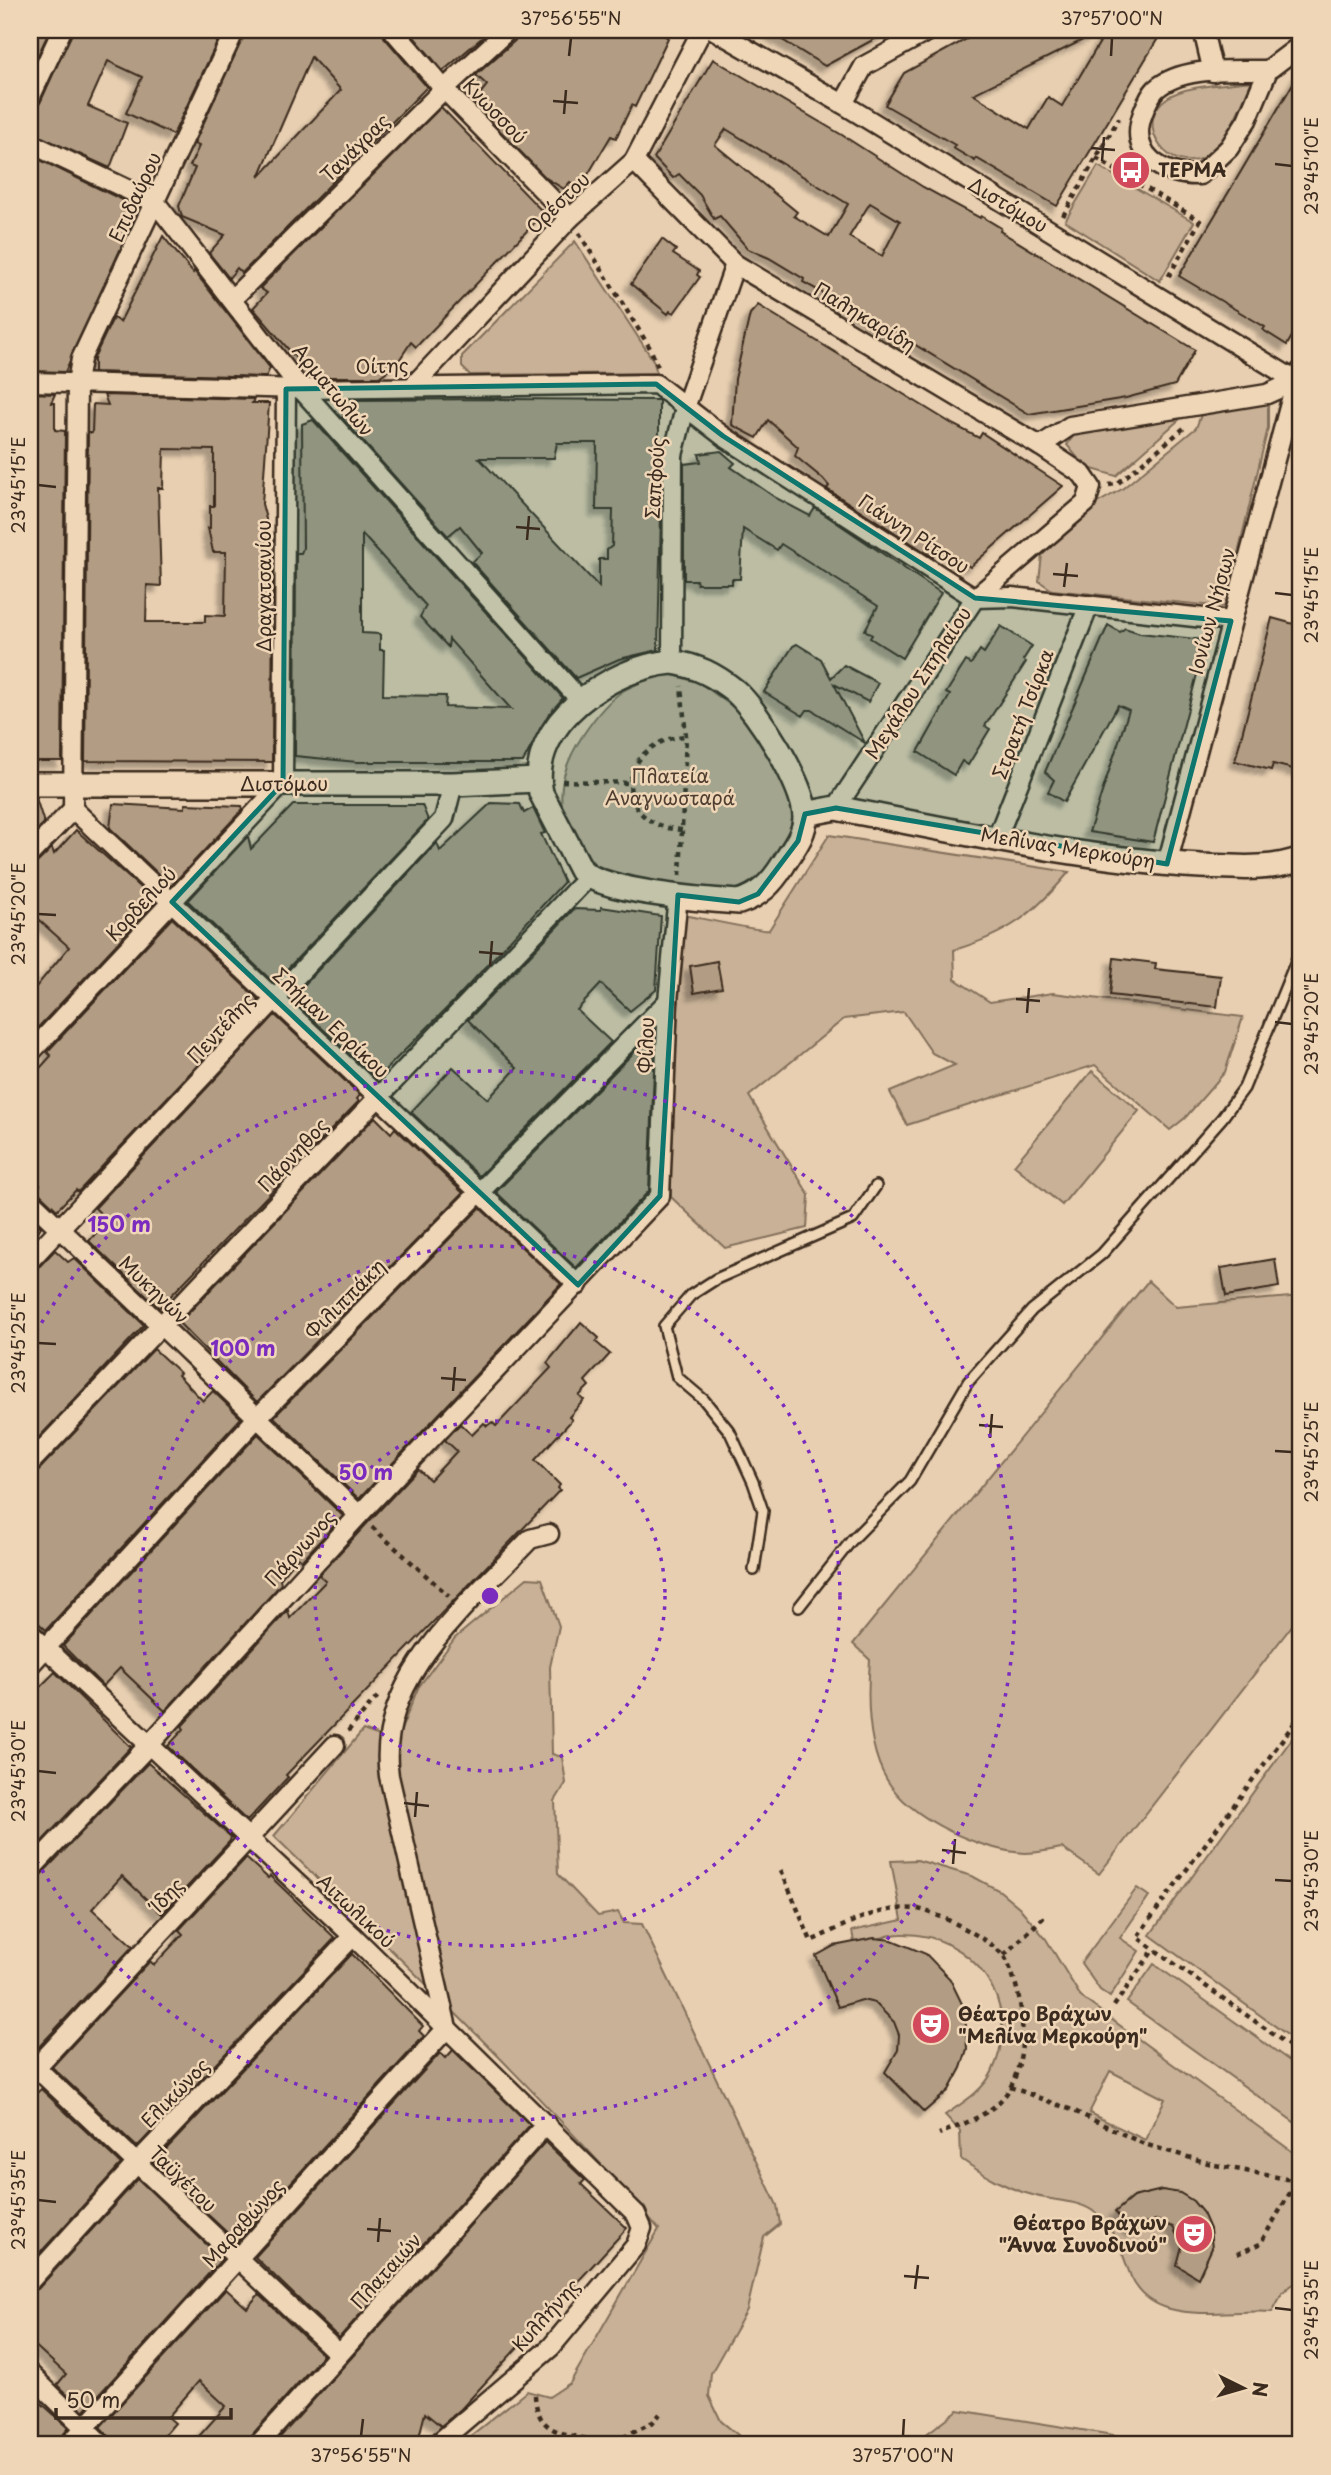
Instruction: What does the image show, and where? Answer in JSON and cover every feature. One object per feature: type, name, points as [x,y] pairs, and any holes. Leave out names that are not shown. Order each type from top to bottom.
[{"type":"street","points":[[30,98],[62,30]]},
{"type":"street","name":"Επιδαύρου","points":[[76,784],[77,383],[81,359],[235,30]]},
{"type":"street","name":"Κνωσσού","points":[[393,30],[444,89],[570,218]]},
{"type":"street","name":"Τανάγρας","points":[[233,298],[444,89],[508,30]]},
{"type":"street","name":"Ορέστου","points":[[413,386],[570,218],[634,161],[702,30]]},
{"type":"street","name":"Διστόμου","points":[[714,30],[844,104],[1053,232],[1299,377]]},
{"type":"street","points":[[844,104],[864,66],[930,30]]},
{"type":"street","points":[[1203,30],[1213,72]]},
{"type":"street","points":[[1268,70],[1213,72],[1173,80],[1156,89],[1139,123],[1147,156],[1160,169],[1200,175],[1235,139],[1247,120],[1268,70],[1301,45]]},
{"type":"street","name":"Αρματωλών","points":[[30,144],[156,203],[233,298],[294,389],[580,700]]},
{"type":"street","name":"Παληκαρίδη","points":[[634,161],[735,264],[1040,446],[1083,474],[1091,487]]},
{"type":"street","name":"Σαπφούς","points":[[672,662],[673,455],[685,408],[735,264]]},
{"type":"street","points":[[1040,446],[1070,426],[1267,394],[1299,377]]},
{"type":"street","name":"Ιονίων Νήσων","points":[[1167,864],[1299,377]]},
{"type":"street","name":"Οίτης","points":[[30,382],[294,389],[644,383],[665,388]]},
{"type":"street","points":[[665,388],[685,408]]},
{"type":"street","name":"Δραγατσανίου","points":[[283,783],[294,389]]},
{"type":"street","name":"Γιάννη Ρίτσου","points":[[685,408],[723,436],[975,598],[1012,597],[1231,621]]},
{"type":"street","name":"Μεγάλου Σπηλαίου","points":[[836,808],[975,598],[1086,503],[1091,487]]},
{"type":"street","name":"Στρατή Τσίρκα","points":[[997,838],[1088,605]]},
{"type":"street","points":[[672,662],[692,665],[709,673],[737,693],[783,756],[805,814],[798,841],[771,884],[758,894],[739,902],[601,884],[588,877],[541,793],[538,780],[542,754],[564,718],[580,700],[635,669],[672,662]]},
{"type":"street","name":"Διστόμου","points":[[30,784],[453,784],[538,780]]},
{"type":"street","name":"Κορδελιού","points":[[30,1053],[283,783]]},
{"type":"street","points":[[30,854],[73,809],[76,784]]},
{"type":"street","name":"Πεντέλης","points":[[30,1260],[444,819],[453,784]]},
{"type":"street","points":[[805,814],[836,808]]},
{"type":"street","name":"Μελίνας Μερκούρη","points":[[836,808],[1087,854],[1167,864],[1246,868],[1288,864],[1301,859]]},
{"type":"street","name":"Σλήμαν Ερρίκου","points":[[73,809],[578,1285]]},
{"type":"street","name":"Πάρνηθος","points":[[30,1464],[588,877]]},
{"type":"street","name":"Φίλου","points":[[660,1196],[668,1001],[678,895]]},
{"type":"street","name":"Φιλιππάκη","points":[[30,1665],[257,1418],[668,1001]]},
{"type":"street","name":"Πάρνωνος","points":[[30,1870],[660,1196]]},
{"type":"street","name":"Μυκηνών","points":[[30,1200],[359,1515]]},
{"type":"street","points":[[447,2028],[389,1776],[386,1754],[389,1732],[400,1701],[420,1662],[530,1539],[549,1534]]},
{"type":"street","name":"Αιτωλικού","points":[[30,1633],[353,1936],[636,2214],[642,2228]]},
{"type":"street","name":"Ίδης","points":[[32,2068],[335,1745]]},
{"type":"street","name":"Ελικώνος","points":[[30,2281],[136,2163],[353,1936]]},
{"type":"street","name":"Μαραθώνος","points":[[69,2445],[447,2028]]},
{"type":"street","name":"Ταϋγέτου","points":[[32,2068],[339,2354]]},
{"type":"street","name":"Πλαταιών","points":[[258,2445],[546,2124]]},
{"type":"street","name":"Κυλλήνης","points":[[436,2445],[551,2347],[636,2245],[642,2228]]},
{"type":"street","points":[[30,2374],[102,2445]]},
{"type":"lane","points":[[799,1607],[851,1541],[910,1481],[968,1382],[1031,1311],[1102,1254],[1222,1118],[1244,1088],[1301,949]]},
{"type":"lane","points":[[754,1570],[763,1511],[753,1482],[730,1432],[704,1399],[677,1377],[664,1326],[691,1294],[716,1279],[853,1219],[876,1186]]},
{"type":"path","points":[[1053,232],[1121,116],[1139,123]]},
{"type":"path","points":[[1096,158],[1200,221],[1158,295]]},
{"type":"path","points":[[570,218],[650,348],[665,388]]},
{"type":"path","points":[[1091,487],[1117,484],[1189,424],[1191,408]]},
{"type":"path","points":[[672,662],[684,706],[686,736],[678,895]]},
{"type":"path","points":[[682,830],[657,827],[644,818],[632,803],[631,783],[633,767],[648,747],[667,737],[686,736]]},
{"type":"path","points":[[538,780],[631,783]]},
{"type":"path","points":[[359,1515],[464,1610]]},
{"type":"path","points":[[335,1745],[385,1688],[400,1701]]},
{"type":"path","points":[[1301,1714],[1137,1937],[1301,2054]]},
{"type":"path","points":[[781,1870],[811,1941],[877,1911],[918,1909],[961,1926],[1004,1955],[1020,2000],[1022,2032],[1010,2087],[983,2115],[939,2134]]},
{"type":"path","points":[[1004,1955],[1045,1916]]},
{"type":"path","points":[[1114,2006],[1154,1949]]},
{"type":"path","points":[[1010,2087],[1144,2144],[1215,2165],[1299,2180],[1260,2244],[1237,2254]]},
{"type":"path","points":[[535,2395],[536,2409],[551,2429],[605,2445],[653,2422],[660,2414]]},
{"type":"highlighted area","points":[[656,384],[723,436],[975,598],[1231,621],[1167,864],[836,808],[805,814],[798,841],[758,894],[739,902],[678,895],[660,1196],[578,1285],[172,902],[283,783],[286,389]]},
{"type":"green space","points":[[1252,81],[1228,131],[1207,155],[1193,161],[1180,160],[1169,155],[1160,145],[1154,134],[1153,121],[1157,109],[1167,98],[1185,90]]},
{"type":"green space","points":[[1098,166],[1194,222],[1160,281],[1065,221]]},
{"type":"green space","points":[[575,241],[653,360],[657,373],[470,375],[462,367],[462,356]]},
{"type":"green space","points":[[1268,402],[1268,428],[1225,607],[1052,590],[1039,581],[1042,555],[1092,506],[1122,489],[1196,428],[1201,415]]},
{"type":"green space","points":[[1181,418],[1116,476],[1085,467],[1067,445],[1076,432]]},
{"type":"green space","name":"Πλατεία Αναγνωσταρά","points":[[667,673],[700,683],[733,707],[774,755],[794,817],[789,841],[765,881],[731,895],[606,875],[577,842],[563,809],[561,792],[564,774],[571,755],[596,717],[623,691]]},
{"type":"green space","points":[[829,835],[1069,872],[1044,900],[1019,921],[990,937],[954,950],[955,979],[990,1002],[1053,993],[1243,1017],[1225,1072],[1185,1118],[1170,1130],[1095,1065],[907,1125],[890,1092],[955,1065],[932,1053],[904,1012],[844,1019],[749,1096],[809,1195],[807,1228],[725,1248],[671,1197],[671,1122],[684,915],[769,930]]},
{"type":"green space","points":[[1092,1071],[1139,1111],[1062,1205],[1014,1165]]},
{"type":"green space","points":[[1148,1281],[1176,1307],[1301,1296],[1301,1614],[1099,1874],[1062,1848],[1025,1853],[988,1846],[948,1830],[912,1808],[887,1780],[880,1767],[870,1721],[870,1660],[853,1644]]},
{"type":"green space","points":[[527,1578],[542,1579],[559,1626],[550,1667],[552,1754],[562,1757],[566,1783],[555,1801],[558,1874],[598,1916],[618,1912],[624,1923],[642,1924],[777,2205],[780,2224],[764,2237],[747,2310],[711,2373],[709,2396],[721,2421],[750,2445],[459,2445],[527,2391],[549,2397],[570,2383],[659,2229],[519,2077],[274,1836],[363,1730],[396,1742],[418,1688],[455,1638]]},
{"type":"green space","points":[[1301,1726],[1301,2045],[1150,1935]]},
{"type":"green space","points":[[917,1860],[972,1876],[1000,1891],[1019,1907],[1046,1939],[1081,1997],[1301,2158],[1301,2278],[1283,2292],[1272,2312],[1189,2312],[1169,2309],[1152,2301],[1138,2288],[1115,2237],[1106,2223],[1093,2211],[1073,2203],[1015,2190],[961,2159],[960,2131],[945,2115],[978,2091],[992,2072],[1001,2046],[1002,2021],[997,1998],[986,1977],[970,1959],[950,1945],[927,1937],[895,1934],[855,1948],[852,1931],[902,1920],[891,1861]],"holes":[[[1110,2071],[1165,2099],[1145,2140],[1089,2113]]]},
{"type":"green space","points":[[1137,1888],[1149,1896],[1120,1938],[1139,1951],[1110,1997],[1100,1990],[1081,1963]]},
{"type":"green space","points":[[1154,1964],[1301,2069],[1301,2127],[1127,2002]]},
{"type":"green space","points":[[958,2410],[1175,2445],[912,2445]]},
{"type":"building","points":[[30,30],[50,30],[30,72]]},
{"type":"building","points":[[73,30],[223,30],[173,135],[126,113],[142,77],[108,61],[88,106],[127,123],[110,168],[30,132],[30,109],[40,103]]},
{"type":"building","points":[[246,30],[382,30],[384,37],[427,87],[242,273],[237,268],[229,278],[209,253],[225,235],[182,217],[179,206],[195,168],[190,166],[199,146],[194,144]],"holes":[[[311,57],[341,90],[259,177]]]},
{"type":"building","points":[[408,30],[491,30],[443,71]]},
{"type":"building","points":[[527,30],[657,30],[668,38],[635,107],[632,105],[616,138],[611,136],[580,188],[570,182],[564,189],[546,178],[473,103],[487,85],[476,75]]},
{"type":"building","points":[[766,30],[891,30],[825,66]]},
{"type":"building","points":[[983,30],[1103,30],[973,94],[1029,129],[1048,97],[1062,106],[1107,30],[1163,30],[1057,206],[976,158],[975,161],[953,148],[955,145],[885,105],[904,73]]},
{"type":"building","points":[[713,59],[842,135],[923,187],[1001,228],[1000,231],[1195,350],[1175,385],[1126,398],[1029,414],[912,343],[909,348],[861,314],[803,282],[804,279],[769,258],[748,249],[720,216],[714,219],[700,195],[679,174],[673,178],[654,158]],"holes":[[[726,129],[848,204],[829,237],[794,216],[797,212],[715,145]],[[870,203],[900,221],[882,256],[849,237]]]},
{"type":"building","points":[[1301,70],[1301,321],[1287,345],[1263,330],[1265,327],[1179,276]]},
{"type":"building","points":[[441,107],[544,213],[416,347],[411,342],[396,365],[379,377],[312,377],[253,308],[267,293],[260,288]]},
{"type":"building","points":[[30,155],[139,208],[65,372],[30,371]]},
{"type":"building","points":[[163,236],[270,368],[266,377],[94,372],[94,358],[113,318],[120,322]]},
{"type":"building","points":[[662,239],[676,250],[673,254],[699,271],[697,275],[700,277],[674,313],[670,311],[668,314],[631,284]]},
{"type":"building","points":[[758,305],[954,425],[979,438],[982,433],[1063,486],[970,567],[940,547],[933,557],[827,489],[829,486],[823,479],[795,456],[798,447],[768,420],[757,438],[732,425],[735,379],[750,314]]},
{"type":"building","points":[[30,393],[55,394],[51,403],[55,403],[55,430],[65,431],[62,761],[30,761]]},
{"type":"building","points":[[104,395],[254,399],[252,403],[269,403],[262,504],[266,519],[266,552],[273,553],[272,762],[85,761],[88,433],[92,433],[93,404],[108,405]],"holes":[[[164,449],[214,450],[214,506],[210,506],[208,528],[213,552],[226,552],[225,616],[205,615],[205,622],[146,622],[147,585],[161,586],[158,488],[163,488]]]},
{"type":"building","points":[[352,400],[659,400],[659,468],[662,468],[658,650],[619,659],[576,678],[472,562],[482,553],[460,526],[448,536],[342,418]],"holes":[[[557,443],[597,443],[596,510],[613,510],[612,546],[607,550],[607,559],[599,559],[599,587],[479,458],[554,458]]]},
{"type":"building","points":[[313,420],[563,698],[548,715],[523,762],[357,762],[295,756],[296,553],[301,553],[303,548],[302,424]],"holes":[[[362,534],[426,606],[420,617],[448,647],[449,639],[511,709],[445,707],[446,696],[383,695],[384,650],[380,650],[380,634],[362,633]]]},
{"type":"building","points":[[721,451],[735,463],[731,467],[776,498],[810,516],[815,508],[941,593],[902,658],[870,638],[872,635],[865,630],[878,606],[781,544],[777,550],[743,529],[740,579],[732,579],[732,584],[697,584],[696,580],[684,580],[684,464],[701,462],[699,454]]},
{"type":"building","points":[[1272,618],[1301,626],[1301,771],[1273,764],[1271,770],[1235,761]]},
{"type":"building","points":[[1108,625],[1120,632],[1125,628],[1140,633],[1206,640],[1153,842],[1089,832],[1129,710],[1118,705],[1064,802],[1048,792],[1054,780],[1045,772]]},
{"type":"building","points":[[1001,626],[1032,646],[1023,660],[1026,662],[985,726],[990,729],[968,765],[962,761],[954,775],[918,752],[950,695],[946,693],[966,661],[971,664],[980,650],[984,653]]},
{"type":"building","points":[[797,644],[821,659],[831,678],[844,665],[878,683],[868,702],[834,684],[865,743],[812,710],[807,710],[803,716],[764,692],[793,646]]},
{"type":"building","points":[[30,798],[36,798],[44,823],[30,838]]},
{"type":"building","points":[[491,803],[520,804],[524,813],[533,808],[545,833],[541,834],[564,882],[451,1004],[376,1079],[291,999],[437,843],[440,851]]},
{"type":"building","points":[[113,804],[185,808],[185,804],[242,806],[243,809],[171,886],[110,828]]},
{"type":"building","points":[[293,805],[422,805],[428,820],[274,983],[188,901],[248,836],[251,849]]},
{"type":"building","points":[[76,830],[156,902],[30,1036],[30,994],[69,947],[30,912],[30,865],[38,862],[52,848],[54,854]]},
{"type":"building","points":[[601,907],[661,916],[656,990],[630,1011],[601,984],[577,1010],[611,1042],[479,1176],[411,1112],[453,1067],[488,1099],[517,1068],[468,1020],[574,909],[601,910]]},
{"type":"building","points":[[172,918],[259,1000],[78,1192],[76,1190],[57,1210],[36,1190],[40,1185],[30,1176],[30,1079],[51,1056],[47,1052]]},
{"type":"building","points":[[1114,958],[1156,963],[1155,969],[1221,976],[1217,1007],[1110,995]]},
{"type":"building","points":[[717,961],[722,988],[694,993],[690,966]]},
{"type":"building","points":[[275,1015],[360,1095],[357,1099],[359,1101],[159,1308],[89,1241],[107,1220],[95,1208]]},
{"type":"building","points":[[646,1040],[655,1047],[649,1191],[576,1268],[496,1192]]},
{"type":"building","points":[[375,1117],[391,1133],[395,1128],[463,1193],[257,1402],[179,1323]]},
{"type":"building","points":[[480,1208],[561,1284],[359,1499],[274,1417]]},
{"type":"building","points":[[30,1216],[41,1227],[30,1244]]},
{"type":"building","points":[[55,1250],[68,1262],[74,1258],[144,1325],[30,1447],[30,1285],[34,1281],[30,1271],[38,1268]]},
{"type":"building","points":[[1275,1259],[1279,1287],[1226,1296],[1221,1268]]},
{"type":"building","points":[[581,1322],[599,1338],[596,1342],[610,1354],[585,1381],[589,1386],[579,1396],[584,1400],[569,1417],[572,1420],[535,1460],[560,1485],[560,1490],[286,1775],[288,1777],[247,1821],[168,1746],[184,1729],[182,1726],[288,1610],[290,1618],[326,1581],[319,1575],[418,1469],[430,1480],[457,1451],[445,1440],[460,1424],[472,1435],[484,1423],[487,1426],[492,1422],[496,1426],[551,1368],[547,1363]]},
{"type":"building","points":[[154,1349],[180,1373],[178,1375],[203,1401],[213,1391],[241,1418],[46,1630],[30,1615],[30,1474],[38,1471]]},
{"type":"building","points":[[258,1434],[343,1516],[302,1560],[298,1557],[280,1579],[281,1584],[165,1711],[120,1668],[103,1686],[63,1646]]},
{"type":"building","points":[[55,1672],[131,1747],[30,1854],[30,1796],[34,1790],[30,1785],[30,1677],[40,1687]]},
{"type":"building","points":[[148,1763],[231,1837],[230,1841],[162,1914],[122,1876],[92,1909],[133,1946],[35,2051],[30,2046],[30,1881],[38,1878]]},
{"type":"building","points":[[246,1858],[268,1878],[270,1876],[335,1938],[137,2147],[52,2067],[150,1961],[154,1965],[183,1934],[179,1930]]},
{"type":"building","name":"Θέατρο Βράχων \"Μελίνα Μερκούρη\"","points":[[874,1938],[892,1940],[926,1954],[950,1979],[965,2010],[967,2049],[961,2068],[949,2090],[924,2112],[885,2072],[898,2050],[899,2035],[894,2022],[875,2003],[862,2000],[838,2007],[816,1956],[834,1946]]},
{"type":"building","points":[[352,1954],[423,2026],[419,2031],[424,2036],[237,2242],[153,2163]]},
{"type":"building","points":[[453,2050],[530,2125],[339,2338],[255,2257],[440,2053],[446,2058]]},
{"type":"building","points":[[41,2089],[121,2164],[30,2264],[30,2099]]},
{"type":"building","points":[[545,2142],[585,2180],[581,2184],[627,2228],[461,2409],[441,2426],[425,2413],[417,2445],[273,2445]]},
{"type":"building","points":[[138,2179],[222,2259],[84,2411],[57,2385],[66,2374],[30,2341],[30,2292],[38,2289]]},
{"type":"building","name":"Θέατρο Βράχων \"Άννα Συνοδινού\"","points":[[1162,2190],[1180,2193],[1193,2201],[1203,2213],[1210,2229],[1212,2248],[1198,2278],[1177,2265],[1182,2246],[1173,2227],[1156,2220],[1138,2225],[1132,2231],[1115,2212],[1133,2197]]},
{"type":"building","points":[[226,2289],[247,2308],[259,2294],[323,2355],[250,2437],[247,2445],[191,2445],[226,2406],[199,2381],[168,2417],[175,2423],[156,2445],[118,2445],[100,2427]]},
{"type":"building","points":[[30,2393],[69,2428],[54,2445],[30,2445]]},
{"type":"place","name":"ΤΕΡΜΑ","points":[[1131,170]]},
{"type":"place","name":"Θέατρο Βράχων \"Μελίνα Μερκούρη\"","points":[[931,2025]]},
{"type":"place","name":"Θέατρο Βράχων \"Άννα Συνοδινού\"","points":[[1194,2234]]}]
